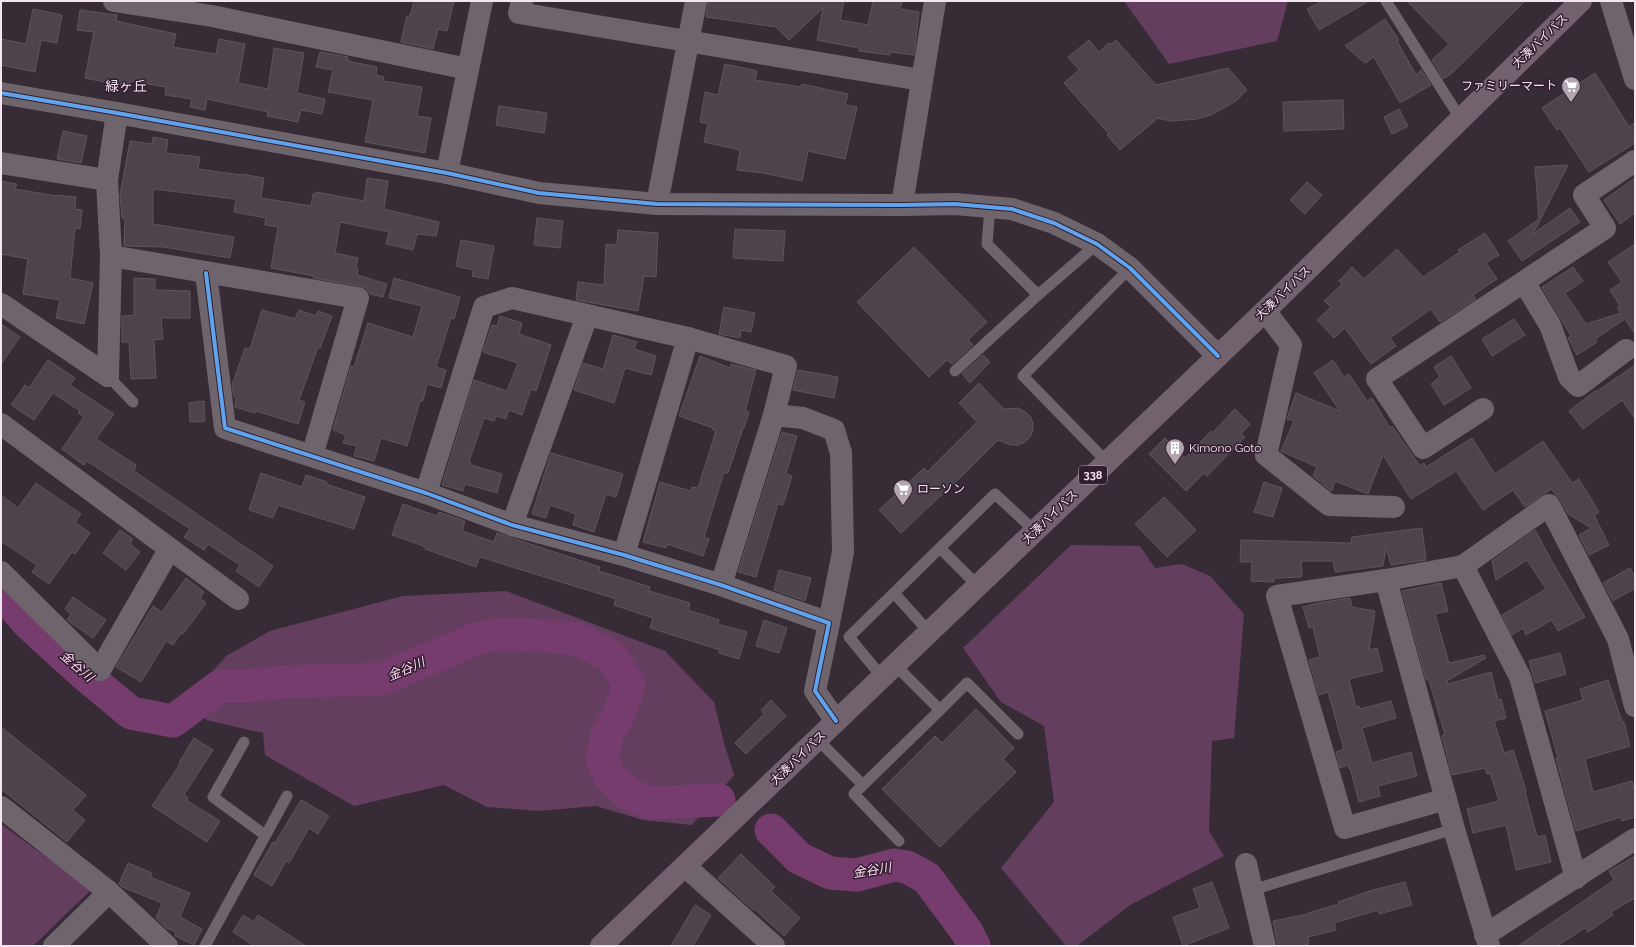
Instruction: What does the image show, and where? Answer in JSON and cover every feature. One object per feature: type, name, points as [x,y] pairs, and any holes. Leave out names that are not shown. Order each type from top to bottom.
[{"type":"highway","name":"大湊バイパス","points":[[601,946],[1218,356],[1581,1]]},
{"type":"street","points":[[114,1],[213,8],[468,69]]},
{"type":"street","points":[[447,173],[482,1]]},
{"type":"street","points":[[522,1],[519,13],[921,80]]},
{"type":"street","points":[[657,204],[696,1]]},
{"type":"street","points":[[902,205],[921,80],[935,1]]},
{"type":"street","points":[[1611,1],[1635,79]]},
{"type":"street","points":[[1,93],[447,173],[539,193],[657,204],[955,204],[1012,209],[1054,223],[1097,244],[1130,268],[1218,356]]},
{"type":"street","points":[[108,376],[111,256],[107,180],[117,113]]},
{"type":"street","points":[[1483,409],[1422,448],[1377,379],[1606,228],[1584,195],[1635,161]]},
{"type":"street","points":[[1,163],[107,180]]},
{"type":"street","points":[[111,256],[358,298],[312,456]]},
{"type":"street","points":[[206,273],[225,428],[426,493],[512,525],[624,555],[721,585],[829,622]]},
{"type":"street","points":[[1524,282],[1550,325],[1569,377],[1578,386],[1626,350]]},
{"type":"street","points":[[426,493],[484,307],[512,298],[688,338],[786,366],[774,415],[721,585]]},
{"type":"street","points":[[1,304],[108,376]]},
{"type":"street","points":[[1265,310],[1291,345],[1266,455],[1329,505],[1394,507]]},
{"type":"street","points":[[512,525],[587,316]]},
{"type":"street","points":[[624,555],[688,338]]},
{"type":"street","points":[[774,415],[803,418],[834,430],[841,453],[842,552],[814,691],[836,721]]},
{"type":"street","points":[[1,424],[238,600]]},
{"type":"street","points":[[1446,799],[1345,828],[1278,596],[1386,580],[1463,566],[1549,505],[1618,639],[1635,706]]},
{"type":"street","points":[[1,572],[100,670],[169,550]]},
{"type":"street","points":[[1463,566],[1520,677],[1576,878]]},
{"type":"street","points":[[1386,580],[1454,829],[1487,941],[1576,878],[1635,839]]},
{"type":"street","points":[[1,807],[109,892],[167,946]]},
{"type":"street","points":[[1246,864],[1265,946]]},
{"type":"street","points":[[684,866],[774,946]]},
{"type":"street","points":[[54,946],[109,892]]},
{"type":"lane","points":[[1386,1],[1460,118]]},
{"type":"lane","points":[[990,207],[987,244],[1038,295]]},
{"type":"lane","points":[[955,371],[1038,295],[1097,244]]},
{"type":"lane","points":[[1107,462],[1023,376],[1130,268]]},
{"type":"lane","points":[[108,376],[133,402]]},
{"type":"lane","points":[[940,710],[848,638],[995,494],[1035,531]]},
{"type":"lane","points":[[940,548],[978,586]]},
{"type":"lane","points":[[894,593],[929,632]]},
{"type":"lane","points":[[899,842],[854,794],[967,684],[1018,734]]},
{"type":"lane","points":[[817,739],[863,785]]},
{"type":"lane","points":[[244,742],[213,797],[265,835]]},
{"type":"lane","points":[[204,946],[287,796]]},
{"type":"lane","points":[[1252,890],[1454,829]]},
{"type":"shaded area","points":[[1124,1],[1288,1],[1277,41],[1169,64]]},
{"type":"shaded area","points":[[1071,545],[1140,546],[1155,568],[1182,564],[1210,576],[1244,614],[1234,738],[1212,741],[1209,831],[1224,856],[1130,905],[1077,946],[1066,946],[1001,868],[1054,802],[1044,726],[1001,702],[963,648]]},
{"type":"shaded area","points":[[506,591],[665,651],[714,702],[734,775],[692,825],[643,820],[596,806],[539,811],[487,807],[444,785],[354,806],[265,755],[263,733],[206,720],[196,690],[226,656],[270,631],[403,596]]},
{"type":"shaded area","points":[[1,824],[91,890],[33,946],[1,946]]},
{"type":"building","points":[[414,1],[454,1],[447,31],[438,29],[433,49],[401,42],[407,16],[410,16]]},
{"type":"building","points":[[708,1],[844,1],[840,20],[868,25],[873,1],[902,1],[900,9],[919,12],[914,55],[890,52],[889,55],[859,51],[859,48],[817,40],[823,8],[789,40],[776,27],[706,17]]},
{"type":"building","points":[[1322,1],[1369,1],[1319,30],[1307,9]]},
{"type":"building","points":[[1407,1],[1525,1],[1450,75],[1443,79],[1432,60],[1449,44]]},
{"type":"building","points":[[33,9],[62,15],[57,43],[41,40],[35,72],[1,65],[1,39],[26,44]]},
{"type":"building","points":[[80,10],[117,15],[116,21],[176,34],[173,47],[216,54],[219,39],[245,44],[238,83],[268,89],[274,48],[304,53],[297,93],[325,99],[322,114],[301,110],[298,122],[267,116],[268,112],[207,99],[205,110],[190,107],[192,99],[165,95],[166,87],[130,81],[129,87],[85,78],[94,32],[77,30]]},
{"type":"building","points":[[1385,19],[1399,40],[1397,41],[1416,75],[1421,70],[1431,85],[1400,103],[1374,57],[1365,63],[1345,46]]},
{"type":"building","points":[[1089,40],[1099,52],[1109,43],[1111,44],[1116,40],[1156,85],[1228,68],[1247,90],[1236,101],[1211,115],[1197,119],[1170,121],[1158,118],[1120,150],[1107,135],[1109,134],[1064,83],[1079,70],[1068,57]]},
{"type":"building","points":[[320,52],[348,57],[348,61],[377,67],[376,75],[384,77],[383,81],[422,87],[417,116],[431,118],[425,153],[365,142],[373,100],[328,92],[333,70],[316,67]]},
{"type":"building","points":[[725,64],[757,71],[755,80],[801,87],[802,84],[848,94],[845,105],[857,107],[845,159],[808,151],[802,181],[763,173],[737,170],[740,150],[704,142],[708,124],[700,122],[705,92],[718,95]]},
{"type":"building","points":[[1595,73],[1629,127],[1635,123],[1635,143],[1589,172],[1560,128],[1557,130],[1542,108]]},
{"type":"building","points":[[1343,100],[1344,129],[1284,131],[1283,102]]},
{"type":"building","points":[[499,106],[547,113],[544,133],[496,125]]},
{"type":"building","points":[[1399,109],[1408,126],[1392,134],[1384,117]]},
{"type":"building","points":[[63,131],[87,136],[81,163],[57,159]]},
{"type":"building","points":[[153,137],[168,140],[166,153],[200,157],[198,169],[264,178],[261,198],[311,206],[313,194],[316,194],[316,192],[364,201],[367,178],[388,181],[384,209],[439,222],[436,236],[417,234],[413,250],[386,244],[389,232],[340,222],[335,253],[358,258],[356,267],[358,268],[357,275],[387,284],[383,297],[370,294],[366,288],[360,286],[313,278],[314,276],[271,268],[278,227],[265,225],[266,218],[234,212],[236,199],[153,189],[153,224],[234,237],[230,258],[164,247],[124,246],[125,218],[122,218],[120,195],[130,141],[152,144]]},
{"type":"building","points":[[1568,165],[1533,234],[1570,208],[1580,222],[1522,261],[1508,241],[1539,219],[1535,167]]},
{"type":"building","points":[[1635,178],[1635,213],[1620,224],[1604,200]]},
{"type":"building","points":[[1,181],[17,184],[15,189],[56,196],[76,197],[75,209],[82,210],[80,229],[75,228],[70,278],[93,283],[84,324],[56,318],[60,300],[23,294],[28,259],[1,254]]},
{"type":"building","points":[[1307,182],[1322,195],[1305,214],[1290,200]]},
{"type":"building","points":[[537,218],[563,221],[560,248],[534,245]]},
{"type":"building","points":[[735,229],[785,231],[783,261],[733,258]]},
{"type":"building","points":[[618,230],[658,233],[656,277],[644,276],[638,311],[576,300],[578,282],[604,285],[606,244],[617,245]]},
{"type":"building","points":[[1485,233],[1499,255],[1486,263],[1497,279],[1473,295],[1476,299],[1440,322],[1431,309],[1390,338],[1396,346],[1371,364],[1345,328],[1334,338],[1317,320],[1331,307],[1324,301],[1342,284],[1339,281],[1352,267],[1364,279],[1397,249],[1423,277],[1460,252],[1458,250]]},
{"type":"building","points":[[461,240],[494,246],[488,279],[472,276],[473,270],[456,266]]},
{"type":"building","points":[[1635,244],[1635,334],[1625,319],[1595,339],[1597,342],[1577,355],[1568,338],[1571,336],[1542,287],[1573,267],[1583,281],[1565,293],[1586,324],[1621,313],[1617,308],[1620,306],[1610,290],[1622,282],[1608,262]]},
{"type":"building","points":[[914,247],[987,322],[968,340],[973,345],[952,364],[947,360],[929,377],[857,302]]},
{"type":"building","points":[[134,278],[155,279],[155,290],[190,291],[190,318],[161,318],[163,339],[154,340],[156,378],[131,379],[129,342],[122,342],[122,316],[134,315]]},
{"type":"building","points":[[394,278],[460,297],[454,319],[451,318],[436,367],[446,370],[441,388],[427,384],[423,401],[420,401],[407,446],[381,438],[374,461],[354,456],[357,446],[343,443],[346,435],[333,430],[351,366],[354,367],[368,323],[413,337],[422,306],[389,298]]},
{"type":"building","points":[[724,307],[755,313],[751,332],[741,330],[740,338],[719,334]]},
{"type":"building","points":[[262,310],[295,319],[299,310],[316,316],[318,311],[332,316],[320,348],[318,347],[299,400],[305,402],[298,424],[256,411],[255,413],[235,407],[236,398],[234,397],[232,385],[245,348],[250,349]]},
{"type":"building","points":[[500,316],[522,323],[519,334],[551,345],[536,391],[531,389],[522,415],[509,410],[506,419],[496,416],[494,421],[484,418],[469,462],[471,465],[502,474],[497,493],[465,484],[463,491],[442,485],[474,380],[507,391],[518,363],[483,352],[492,325],[497,326]]},
{"type":"building","points":[[1514,319],[1525,335],[1492,356],[1482,339]]},
{"type":"building","points":[[1,324],[20,337],[1,364]]},
{"type":"building","points":[[613,335],[637,342],[634,349],[656,356],[651,375],[625,368],[614,403],[574,390],[583,363],[603,369]]},
{"type":"building","points":[[983,355],[990,362],[970,383],[962,374]]},
{"type":"building","points":[[700,356],[730,368],[731,364],[756,370],[745,411],[749,412],[728,473],[724,472],[704,537],[709,539],[703,556],[667,544],[666,548],[643,542],[660,482],[691,491],[692,487],[698,488],[716,431],[713,430],[713,428],[679,416]]},
{"type":"building","points":[[1451,356],[1471,388],[1444,405],[1431,384],[1440,377],[1434,367]]},
{"type":"building","points":[[48,360],[75,378],[70,385],[114,414],[96,439],[136,465],[134,471],[273,566],[259,587],[236,571],[240,565],[208,544],[204,550],[184,537],[190,529],[87,461],[84,465],[62,449],[84,417],[78,413],[80,411],[53,393],[34,420],[11,405],[25,385],[29,388]]},
{"type":"building","points":[[1333,360],[1344,377],[1349,374],[1367,401],[1372,398],[1390,428],[1392,426],[1420,466],[1424,463],[1426,467],[1472,438],[1495,474],[1543,441],[1572,483],[1579,479],[1599,512],[1594,515],[1609,545],[1589,555],[1579,535],[1591,528],[1568,514],[1560,499],[1551,489],[1525,507],[1513,490],[1483,510],[1456,471],[1411,499],[1383,455],[1368,494],[1335,481],[1332,491],[1330,490],[1313,476],[1317,467],[1281,451],[1294,421],[1287,419],[1296,393],[1340,411],[1314,373]]},
{"type":"building","points":[[1635,365],[1635,419],[1622,400],[1583,429],[1569,411],[1595,391],[1596,392]]},
{"type":"building","points":[[798,370],[838,377],[834,398],[793,390]]},
{"type":"building","points":[[979,383],[1004,409],[1018,408],[1030,416],[1033,423],[1033,430],[1030,437],[1025,442],[1018,445],[1011,445],[998,440],[901,533],[879,510],[924,468],[927,472],[977,422],[959,403]]},
{"type":"building","points":[[204,401],[205,421],[190,422],[189,403]]},
{"type":"building","points":[[1235,409],[1250,424],[1241,434],[1245,437],[1207,476],[1204,473],[1186,491],[1149,454],[1165,438],[1185,458]]},
{"type":"building","points":[[782,432],[797,436],[786,474],[792,476],[783,505],[778,504],[756,577],[738,572]]},
{"type":"building","points":[[551,453],[623,474],[616,497],[606,494],[594,532],[573,525],[576,514],[550,505],[546,518],[532,514]]},
{"type":"building","points":[[261,473],[302,487],[306,475],[327,482],[326,484],[365,497],[354,529],[278,505],[273,518],[249,510]]},
{"type":"building","points":[[1264,482],[1282,488],[1273,517],[1254,512]]},
{"type":"building","points":[[36,483],[81,514],[75,522],[90,533],[75,554],[72,552],[49,584],[32,572],[37,565],[1,541],[1,495],[18,508]]},
{"type":"building","points":[[1164,497],[1196,530],[1167,557],[1135,524]]},
{"type":"building","points":[[403,504],[437,516],[439,512],[465,521],[462,531],[494,542],[497,533],[600,567],[599,571],[650,587],[649,591],[690,603],[688,610],[719,620],[718,624],[747,632],[739,659],[719,653],[720,650],[650,628],[653,618],[614,605],[616,599],[480,557],[476,567],[425,549],[426,547],[392,535]]},
{"type":"building","points":[[1422,528],[1426,560],[1391,565],[1386,547],[1383,566],[1335,572],[1333,561],[1301,561],[1302,577],[1274,578],[1274,582],[1251,581],[1252,562],[1240,562],[1241,540],[1351,543],[1352,537]]},
{"type":"building","points":[[120,530],[133,539],[130,544],[140,552],[126,570],[103,553]]},
{"type":"building","points":[[1535,530],[1585,617],[1558,631],[1552,620],[1526,635],[1523,628],[1512,635],[1502,615],[1546,589],[1527,560],[1496,580],[1492,561]]},
{"type":"building","points":[[1630,568],[1635,577],[1635,588],[1613,601],[1603,583]]},
{"type":"building","points":[[779,570],[811,578],[805,601],[774,590]]},
{"type":"building","points":[[186,578],[204,592],[200,598],[206,603],[173,645],[166,641],[141,682],[116,667],[153,606],[162,612]]},
{"type":"building","points":[[1441,583],[1448,611],[1435,614],[1449,663],[1484,655],[1486,658],[1447,681],[1448,684],[1491,672],[1498,700],[1501,699],[1506,718],[1494,721],[1504,753],[1513,750],[1526,790],[1525,791],[1537,837],[1545,835],[1551,862],[1516,870],[1506,825],[1473,833],[1467,809],[1499,801],[1490,773],[1487,774],[1485,768],[1452,775],[1442,736],[1445,735],[1429,680],[1426,680],[1402,591]]},
{"type":"building","points":[[73,597],[106,620],[93,638],[67,620],[71,614],[65,609]]},
{"type":"building","points":[[1350,598],[1352,607],[1375,611],[1369,650],[1377,648],[1383,671],[1349,679],[1356,707],[1359,706],[1360,709],[1391,701],[1396,718],[1362,728],[1372,763],[1411,752],[1417,776],[1378,786],[1380,796],[1359,802],[1350,768],[1349,769],[1348,765],[1340,768],[1336,752],[1344,749],[1328,692],[1319,695],[1309,660],[1320,657],[1313,627],[1309,628],[1303,607]]},
{"type":"building","points":[[764,620],[787,628],[779,653],[756,646]]},
{"type":"building","points":[[1560,653],[1566,674],[1535,683],[1529,661]]},
{"type":"building","points":[[1608,680],[1622,722],[1624,722],[1630,746],[1585,759],[1593,792],[1632,781],[1635,793],[1635,817],[1622,821],[1621,817],[1576,831],[1545,711],[1583,700],[1580,689]]},
{"type":"building","points":[[771,700],[786,716],[746,754],[735,743],[764,714],[761,710]]},
{"type":"building","points":[[976,709],[1014,748],[1003,759],[1016,772],[940,847],[882,789],[935,736],[942,743]]},
{"type":"building","points":[[1,727],[86,795],[73,810],[85,820],[67,842],[1,789]]},
{"type":"building","points":[[194,738],[213,750],[184,795],[188,798],[186,800],[220,821],[207,842],[152,806],[180,764],[179,763]]},
{"type":"building","points":[[301,800],[329,816],[318,834],[309,828],[289,863],[286,861],[272,886],[254,875],[273,842],[275,843]]},
{"type":"building","points":[[741,854],[775,887],[771,891],[800,918],[784,936],[718,878]]},
{"type":"building","points":[[1635,856],[1635,898],[1611,912],[1613,915],[1588,932],[1585,928],[1557,946],[1518,946],[1614,880],[1609,871]]},
{"type":"building","points":[[128,863],[152,873],[150,877],[190,893],[180,917],[202,929],[194,945],[175,936],[176,932],[166,928],[156,918],[162,903],[122,887],[119,884]]},
{"type":"building","points":[[1212,882],[1229,928],[1183,946],[1173,917],[1200,908],[1193,889]]},
{"type":"building","points":[[1405,882],[1412,905],[1379,914],[1378,910],[1334,923],[1336,930],[1308,937],[1309,944],[1300,946],[1278,946],[1273,921],[1308,914],[1339,904],[1338,902],[1373,890]]},
{"type":"building","points":[[695,905],[711,915],[693,946],[671,946]]},
{"type":"building","points":[[243,915],[254,922],[258,915],[306,946],[254,946],[233,932]]},
{"type":"waterway","name":"金谷川","points":[[1,592],[28,623],[83,673],[131,713],[173,721],[220,686],[246,686],[281,682],[381,679],[476,639],[499,634],[578,639],[612,657],[629,685],[620,712],[607,735],[602,758],[610,776],[630,795],[650,803],[719,800]]},
{"type":"waterway","name":"金谷川","points":[[771,830],[799,858],[830,873],[857,875],[894,865],[907,867],[927,878],[967,932],[974,946]]},
{"type":"cycle path","points":[[1,93],[447,173],[539,193],[657,204],[955,204],[1012,209],[1054,223],[1097,244],[1130,268],[1218,356]]},
{"type":"cycle path","points":[[206,273],[225,428],[426,493],[512,525],[624,555],[721,585],[829,623],[815,691],[836,721]]},
{"type":"place","name":"ファミリーマート","points":[[1571,103]]},
{"type":"place","name":"Kimono Goto","points":[[1175,465]]},
{"type":"place","name":"ローソン","points":[[903,506]]},
{"type":"district","name":"緑ヶ丘","points":[[126,86]]}]
